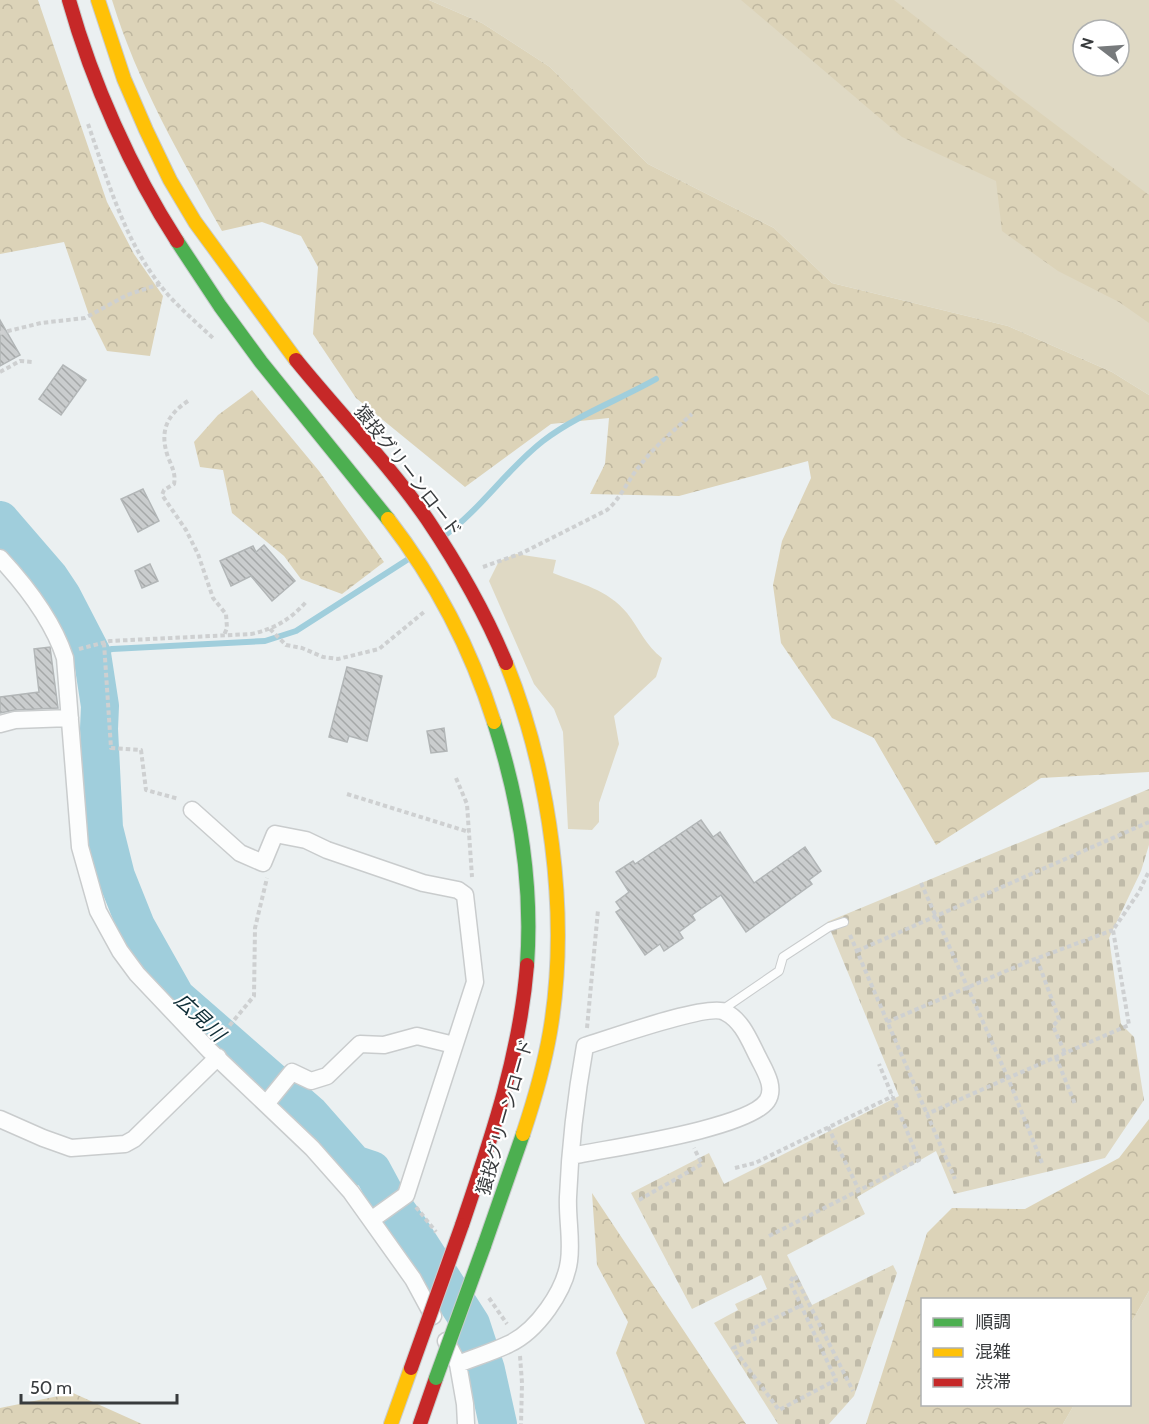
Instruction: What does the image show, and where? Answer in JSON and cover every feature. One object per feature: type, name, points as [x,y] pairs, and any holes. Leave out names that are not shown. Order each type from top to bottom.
[{"type":"main road","name":"猿投グリーンロード","points":[[69,0],[76,30],[116,128],[147,192],[216,301],[288,397],[400,536],[438,592],[470,655],[493,719],[513,786],[525,863],[528,943],[524,1001],[510,1075],[492,1139],[391,1424]]},
{"type":"main road","name":"猿投グリーンロード","points":[[98,0],[135,108],[184,205],[251,302],[426,519],[470,586],[500,649],[524,714],[543,782],[554,857],[557,924],[554,1001],[537,1084],[520,1146],[420,1424]]},
{"type":"street","points":[[0,558],[31,596],[60,644],[65,658],[80,847],[98,911],[123,956],[137,974],[214,1054],[312,1148],[351,1192],[371,1219],[413,1279],[464,1361],[466,1424]]},
{"type":"street","points":[[0,724],[15,720],[70,718]]},
{"type":"street","points":[[192,810],[240,853],[263,863],[274,834],[306,840],[327,850],[423,883],[458,890],[465,895],[475,982],[406,1195],[371,1219]]},
{"type":"street","points":[[464,1361],[511,1344],[533,1327],[555,1300],[569,1262],[568,1198],[579,1080],[585,1046],[661,1021],[722,1010],[738,1020],[767,1075],[771,1090],[766,1102],[749,1114],[716,1127],[572,1156]]},
{"type":"street","points":[[266,1103],[292,1072],[311,1081],[327,1076],[360,1044],[384,1045],[417,1036],[454,1045]]},
{"type":"street","points":[[0,1119],[71,1148],[125,1144],[134,1139],[214,1054]]},
{"type":"lane","points":[[722,1010],[779,971],[783,957],[829,927],[844,922]]},
{"type":"path","points":[[88,123],[116,205],[138,250],[160,284],[220,345]]},
{"type":"path","points":[[0,333],[41,323],[85,318],[127,295],[160,284]]},
{"type":"path","points":[[0,372],[20,361],[32,362]]},
{"type":"path","points":[[188,400],[174,411],[164,431],[167,453],[175,476],[174,484],[164,490],[162,495],[186,530],[198,554],[213,598],[226,614],[227,628],[224,635]]},
{"type":"path","points":[[478,570],[522,553],[607,510],[615,503],[644,460],[692,414]]},
{"type":"path","points":[[96,644],[250,634],[270,629],[296,614],[306,602]]},
{"type":"path","points":[[270,629],[286,645],[302,648],[322,657],[338,659],[380,649],[429,611],[425,604]]},
{"type":"path","points":[[104,643],[111,748],[141,750],[146,789],[185,801],[192,810]]},
{"type":"path","points":[[456,778],[467,804],[472,881],[465,895]]},
{"type":"path","points":[[347,794],[469,832]]},
{"type":"path","points":[[857,951],[1149,822]]},
{"type":"path","points":[[214,1054],[254,996],[255,928],[268,872],[263,863]]},
{"type":"path","points":[[887,1022],[1113,930],[1139,892],[1149,871]]},
{"type":"path","points":[[921,883],[1008,1078],[1042,1164]]},
{"type":"path","points":[[585,1046],[592,951],[598,910]]},
{"type":"path","points":[[844,922],[955,1179]]},
{"type":"path","points":[[927,1114],[1129,1025],[1113,930]]},
{"type":"path","points":[[1037,959],[1059,1019],[1053,1026],[1065,1053]]},
{"type":"path","points":[[1056,1057],[1075,1104]]},
{"type":"path","points":[[770,1236],[919,1160],[879,1064]]},
{"type":"path","points":[[735,1168],[754,1163],[893,1096]]},
{"type":"path","points":[[828,1127],[859,1190]]},
{"type":"path","points":[[639,1200],[702,1164],[692,1143],[690,1132]]},
{"type":"path","points":[[800,1306],[752,1329],[755,1339],[733,1348],[779,1410],[836,1380],[790,1282],[794,1277],[853,1391]]},
{"type":"green space","points":[[0,0],[38,0],[107,202],[134,254],[163,296],[150,356],[107,351],[89,315],[64,242],[0,254]]},
{"type":"green space","points":[[112,0],[429,0],[482,23],[550,67],[648,164],[774,228],[832,283],[1008,326],[1112,372],[1149,395],[1149,772],[1041,778],[936,845],[874,738],[832,718],[781,643],[773,585],[782,541],[811,478],[808,461],[679,496],[590,494],[605,464],[609,418],[551,424],[465,487],[356,398],[313,334],[318,267],[301,236],[262,222],[222,231],[175,147],[147,89]]},
{"type":"green space","points":[[429,0],[1149,0],[1149,395],[1112,372],[1008,326],[832,283],[774,228],[648,164],[550,67],[482,23]]},
{"type":"green space","points":[[741,0],[894,0],[1149,195],[1149,323],[1119,302],[1058,271],[1002,231],[996,181],[902,137]]},
{"type":"green space","points":[[252,390],[319,471],[384,562],[342,594],[301,579],[284,556],[232,513],[223,470],[200,467],[194,442],[218,415]]},
{"type":"green space","points":[[516,554],[556,560],[553,573],[593,588],[611,598],[627,613],[647,642],[662,658],[656,677],[614,716],[619,744],[599,803],[599,822],[592,830],[568,829],[563,732],[554,709],[534,684],[489,581],[499,561]]},
{"type":"green space","points":[[1149,789],[1149,845],[1141,871],[1109,938],[1121,1024],[1134,1037],[1144,1100],[1105,1158],[954,1194],[936,1151],[857,1197],[865,1214],[787,1255],[812,1305],[893,1265],[897,1273],[854,1396],[829,1424],[778,1424],[714,1323],[738,1310],[735,1304],[767,1289],[761,1275],[692,1309],[631,1193],[709,1153],[724,1184],[899,1096],[827,922]]},
{"type":"green space","points":[[1149,1119],[1149,1291],[1131,1323],[1131,1298],[921,1298],[921,1406],[1073,1406],[1063,1424],[866,1424],[927,1233],[952,1208],[1025,1209],[1119,1158]]},
{"type":"green space","points":[[592,1193],[746,1424],[645,1424],[616,1353],[628,1322],[597,1265]]},
{"type":"green space","points":[[1149,1291],[1149,1424],[1063,1424],[1073,1406],[1131,1406],[1131,1323]]},
{"type":"green space","points":[[73,1393],[142,1424],[0,1424],[0,1408]]},
{"type":"building","points":[[0,320],[20,355],[0,366]]},
{"type":"building","points":[[63,365],[86,380],[61,415],[39,399]]},
{"type":"building","points":[[143,489],[159,521],[138,532],[121,499]]},
{"type":"building","points":[[264,545],[295,581],[272,601],[251,576],[231,586],[220,561],[253,546],[256,552]]},
{"type":"building","points":[[150,564],[158,581],[142,588],[135,571]]},
{"type":"building","points":[[50,647],[58,708],[0,713],[0,697],[39,692],[34,649]]},
{"type":"building","points":[[347,667],[382,676],[367,741],[349,736],[347,742],[329,737]]},
{"type":"building","points":[[444,728],[447,751],[431,753],[427,731]]},
{"type":"building","points":[[701,820],[713,837],[720,832],[754,883],[805,847],[821,871],[809,880],[812,884],[746,932],[721,895],[692,915],[695,920],[679,932],[683,938],[664,951],[660,944],[645,955],[616,912],[621,909],[616,902],[629,892],[616,872],[633,861],[635,864]]},
{"type":"waterway","points":[[444,536],[470,514],[543,441],[584,415],[656,379]]},
{"type":"waterway","name":"広見川","points":[[0,520],[50,578],[92,654],[100,706],[104,828],[116,876],[136,926],[176,997],[310,1114],[354,1164],[372,1170],[386,1196],[471,1324],[486,1370],[498,1424]]},
{"type":"waterway","points":[[92,654],[112,649],[265,641],[296,631],[410,558]]},
{"type":"traffic: fast","points":[[177,241],[261,362],[388,519]]},
{"type":"traffic: fast","points":[[494,722],[511,781],[522,842],[528,903],[527,965]]},
{"type":"traffic: fast","points":[[484,1246],[523,1134]]},
{"type":"traffic: fast","points":[[436,1378],[484,1246]]},
{"type":"traffic: slow","points":[[98,0],[124,79],[170,180],[195,222],[296,360]]},
{"type":"traffic: slow","points":[[388,519],[421,566],[450,616],[474,668],[494,722]]},
{"type":"traffic: slow","points":[[506,663],[521,705],[545,797],[552,844],[558,940],[556,987],[550,1032],[545,1058],[523,1134]]},
{"type":"traffic: slow","points":[[391,1424],[411,1368]]},
{"type":"traffic: jam","points":[[69,0],[89,62],[114,125],[144,185],[177,241]]},
{"type":"traffic: jam","points":[[296,360],[380,458],[427,519],[470,589],[506,663]]},
{"type":"traffic: jam","points":[[462,1225],[503,1096],[518,1032],[527,965]]},
{"type":"traffic: jam","points":[[411,1368],[462,1225]]},
{"type":"traffic: jam","points":[[420,1424],[436,1378]]}]
